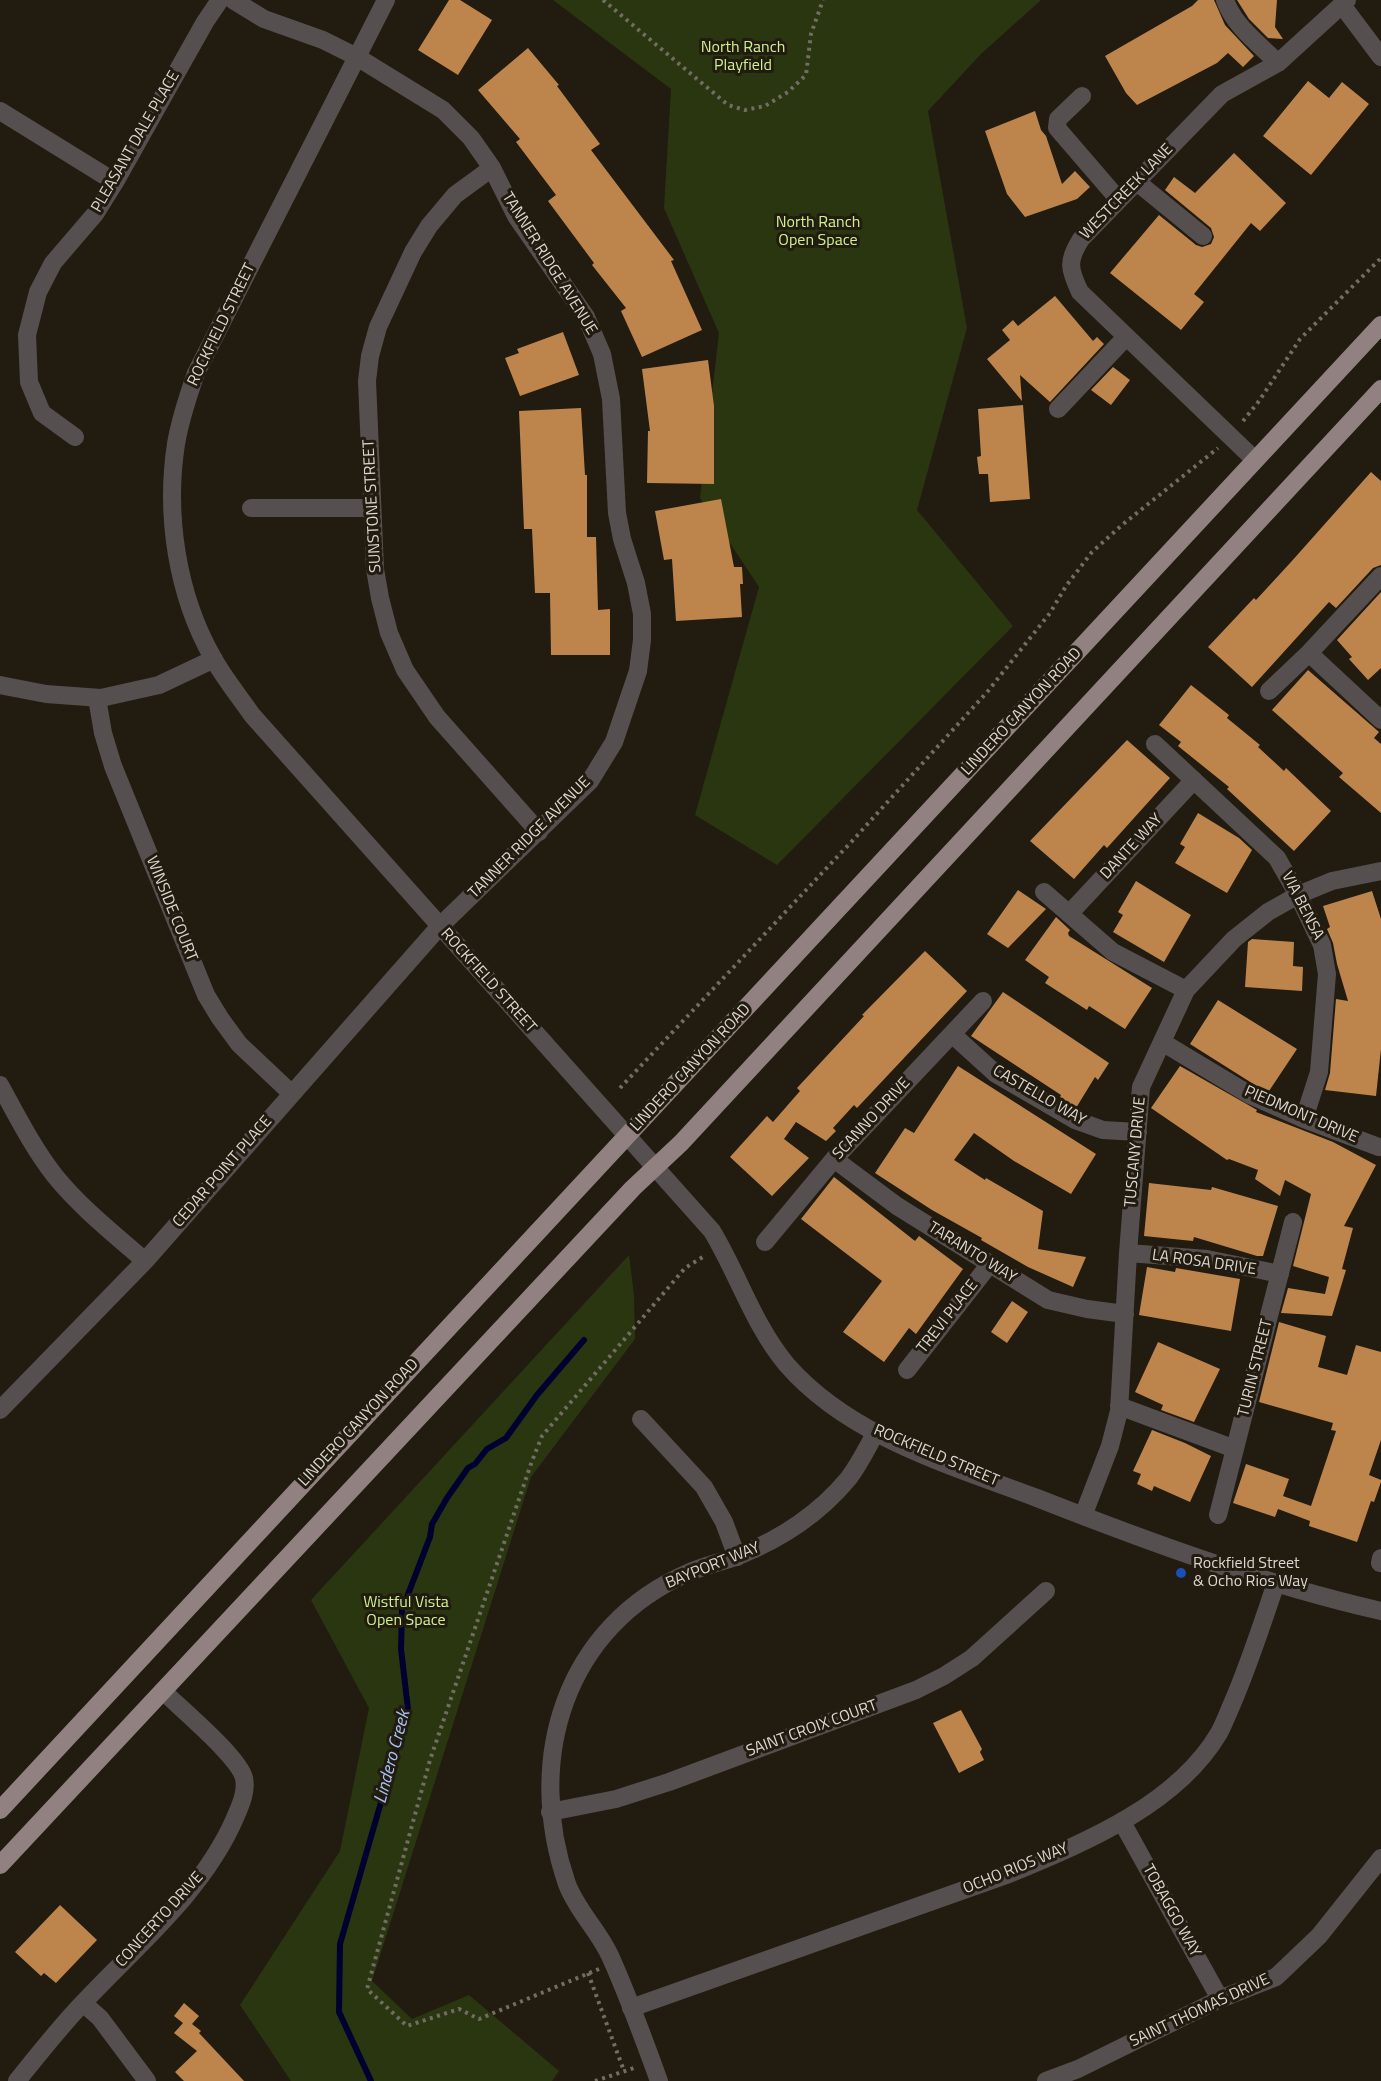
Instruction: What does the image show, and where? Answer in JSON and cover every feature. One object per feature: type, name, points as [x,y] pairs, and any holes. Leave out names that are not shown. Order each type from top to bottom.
[{"type":"main road","name":"LINDERO CANYON ROAD","points":[[0,1810],[1381,325]]},
{"type":"main road","points":[[0,1865],[633,1188],[689,1134],[1381,389]]},
{"type":"street","name":"PLEASANT DALE PLACE","points":[[75,437],[42,413],[29,382],[27,335],[38,292],[53,263],[95,214],[115,182],[205,22],[220,0]]},
{"type":"street","name":"TANNER RIDGE AVENUE","points":[[233,0],[264,19],[323,40],[357,57],[443,110],[471,138],[492,168],[516,216],[586,317],[602,354],[611,399],[617,513],[642,614],[642,640],[638,671],[614,742],[590,781],[440,927]]},
{"type":"street","name":"ROCKFIELD STREET","points":[[386,0],[196,373],[184,408],[176,444],[173,475],[172,514],[176,549],[185,589],[198,628],[214,659],[252,715],[712,1231],[760,1326],[787,1364],[826,1402],[876,1432],[919,1452],[1083,1516],[1232,1570],[1333,1600],[1381,1611]]},
{"type":"street","points":[[1225,0],[1228,10],[1237,22],[1278,63]]},
{"type":"street","points":[[1344,3],[1381,57]]},
{"type":"street","name":"WESTCREEK LANE","points":[[1255,460],[1080,292],[1071,273],[1073,253],[1081,239],[1222,94],[1278,63],[1344,3]]},
{"type":"street","points":[[1082,96],[1058,119],[1057,128],[1119,200]]},
{"type":"street","points":[[0,111],[115,182]]},
{"type":"street","name":"SUNSTONE STREET","points":[[492,168],[455,195],[429,226],[412,252],[378,327],[370,356],[367,381],[375,568],[389,633],[405,670],[437,717],[539,832]]},
{"type":"street","points":[[1137,182],[1203,236]]},
{"type":"street","points":[[1058,409],[1126,337]]},
{"type":"street","points":[[251,508],[372,507]]},
{"type":"street","points":[[1269,691],[1309,653],[1381,576]]},
{"type":"street","points":[[1309,653],[1381,720]]},
{"type":"street","points":[[0,685],[46,694],[97,698],[159,685],[214,659]]},
{"type":"street","name":"WINSIDE COURT","points":[[97,698],[102,733],[113,766],[206,995],[239,1044],[292,1094]]},
{"type":"street","name":"VIA BENSA","points":[[1155,744],[1277,858],[1322,945],[1327,974],[1319,1072],[1304,1119]]},
{"type":"street","name":"DANTE WAY","points":[[1069,914],[1194,780]]},
{"type":"street","name":"TUSCANY DRIVE","points":[[1083,1516],[1110,1446],[1119,1406],[1128,1253],[1142,1087],[1186,990],[1234,939],[1268,912],[1298,895],[1332,881],[1381,871]]},
{"type":"street","points":[[1044,892],[1113,952],[1186,990]]},
{"type":"street","name":"CEDAR POINT PLACE","points":[[0,1410],[145,1261],[440,927]]},
{"type":"street","name":"SCANNO DRIVE","points":[[765,1242],[834,1159],[983,1001]]},
{"type":"street","name":"CASTELLO WAY","points":[[952,1034],[996,1074],[1074,1120],[1103,1130],[1138,1132]]},
{"type":"street","name":"PIEDMONT DRIVE","points":[[1162,1042],[1250,1095],[1304,1119],[1379,1147]]},
{"type":"street","points":[[0,1085],[54,1175],[78,1201],[145,1261]]},
{"type":"street","name":"TARANTO WAY","points":[[834,1159],[897,1206],[1048,1300],[1087,1309],[1125,1314]]},
{"type":"street","name":"TURIN STREET","points":[[1218,1515],[1293,1222]]},
{"type":"street","name":"LA ROSA DRIVE","points":[[1128,1253],[1207,1259],[1280,1274]]},
{"type":"street","name":"TREVI PLACE","points":[[907,1370],[989,1265]]},
{"type":"street","points":[[1119,1406],[1235,1449]]},
{"type":"street","points":[[641,1419],[704,1487],[724,1522],[737,1557]]},
{"type":"street","name":"BAYPORT WAY","points":[[659,2081],[613,1964],[568,1887],[556,1847],[550,1812],[550,1765],[557,1725],[570,1688],[592,1651],[618,1620],[656,1590],[691,1572],[737,1557],[781,1537],[819,1509],[849,1478],[876,1432]]},
{"type":"street","name":"OCHO RIOS WAY","points":[[631,2008],[1010,1874],[1122,1822],[1146,1807],[1173,1786],[1199,1759],[1219,1733],[1244,1677],[1276,1583]]},
{"type":"street","name":"SAINT CROIX COURT","points":[[550,1812],[615,1798],[669,1782],[916,1690],[972,1658],[1046,1591]]},
{"type":"street","name":"CONCERTO DRIVE","points":[[17,2081],[83,2002],[170,1914],[205,1870],[228,1835],[243,1800],[244,1778],[234,1760],[163,1691]]},
{"type":"street","name":"TOBAGGO WAY","points":[[1122,1822],[1220,1999]]},
{"type":"street","name":"SAINT THOMAS DRIVE","points":[[1046,2081],[1078,2069],[1220,1999],[1276,1977],[1319,1936],[1381,1858]]},
{"type":"street","points":[[83,2002],[100,2018],[147,2081]]},
{"type":"path","points":[[603,0],[728,105],[745,110],[765,106],[788,92],[806,75],[811,34],[823,0]]},
{"type":"path","points":[[1243,422],[1300,339],[1381,258]]},
{"type":"path","points":[[620,1088],[854,839],[988,691],[1050,613],[1066,586],[1092,552],[1219,447]]},
{"type":"path","points":[[613,1964],[479,2019],[459,2009],[407,2026],[367,1989],[430,1760],[542,1436],[685,1268],[720,1245]]},
{"type":"path","points":[[588,1973],[624,2072]]},
{"type":"path","points":[[595,2081],[652,2062]]},
{"type":"green space","name":"North Ranch Open Space","points":[[553,0],[1041,0],[981,54],[928,111],[967,328],[917,510],[1013,626],[777,865],[695,815],[759,587],[700,498],[719,333],[664,208],[671,89]]},
{"type":"green space","name":"Wistful Vista Open Space","points":[[629,1255],[634,1295],[635,1339],[531,1477],[372,1981],[412,2019],[469,1995],[559,2071],[552,2081],[291,2081],[240,2005],[340,1851],[369,1708],[311,1600]]},
{"type":"building","points":[[449,0],[460,0],[492,20],[458,75],[418,50]]},
{"type":"building","points":[[1198,0],[1214,0],[1225,25],[1254,56],[1243,67],[1228,53],[1217,63],[1137,105],[1126,93],[1105,56],[1192,6]]},
{"type":"building","points":[[1237,0],[1277,0],[1275,27],[1283,39],[1268,38],[1249,19]]},
{"type":"building","points":[[528,48],[559,85],[557,86],[600,144],[591,150],[674,260],[671,261],[702,330],[642,357],[621,311],[626,308],[592,265],[594,263],[548,201],[556,195],[516,142],[520,139],[478,90]]},
{"type":"building","points":[[1308,81],[1329,98],[1342,82],[1369,104],[1311,175],[1263,136]]},
{"type":"building","points":[[1035,111],[1062,184],[1075,171],[1090,187],[1077,199],[1025,217],[1007,194],[985,131]]},
{"type":"building","points":[[1234,153],[1286,203],[1260,231],[1251,223],[1194,294],[1204,302],[1181,330],[1110,273],[1159,215],[1196,245],[1202,247],[1211,244],[1214,237],[1211,228],[1165,190],[1174,177],[1195,193]]},
{"type":"building","points":[[1055,296],[1093,341],[1097,337],[1104,344],[1050,402],[1020,375],[1022,401],[987,359],[1010,340],[1002,330],[1013,320],[1018,326]]},
{"type":"building","points":[[563,332],[579,375],[520,396],[505,358],[519,353],[517,349]]},
{"type":"building","points":[[708,360],[714,406],[714,484],[647,483],[648,431],[650,431],[642,369]]},
{"type":"building","points":[[1113,367],[1130,380],[1111,405],[1091,390]]},
{"type":"building","points":[[1023,405],[1030,499],[990,502],[988,474],[979,474],[977,457],[981,456],[978,409]]},
{"type":"building","points":[[581,408],[585,475],[587,475],[587,537],[596,537],[598,610],[610,609],[610,655],[551,655],[550,593],[535,593],[532,529],[524,529],[519,411]]},
{"type":"building","points":[[1371,472],[1381,481],[1381,565],[1373,568],[1336,608],[1329,602],[1252,687],[1208,647],[1254,598],[1256,600]]},
{"type":"building","points":[[721,499],[734,567],[742,567],[743,584],[740,584],[742,617],[676,621],[672,559],[664,560],[655,511]]},
{"type":"building","points":[[1381,592],[1381,668],[1368,680],[1349,659],[1352,657],[1337,640]]},
{"type":"building","points":[[1308,670],[1379,732],[1374,738],[1381,744],[1381,813],[1339,777],[1343,773],[1272,710]]},
{"type":"building","points":[[1191,685],[1229,715],[1227,718],[1260,745],[1258,747],[1284,771],[1286,768],[1331,811],[1294,851],[1227,789],[1229,787],[1178,746],[1181,742],[1159,725]]},
{"type":"building","points":[[1127,740],[1170,778],[1107,848],[1104,845],[1074,879],[1030,841]]},
{"type":"building","points":[[1198,813],[1239,838],[1252,850],[1227,893],[1175,863],[1185,847],[1180,844]]},
{"type":"building","points":[[1136,881],[1191,915],[1164,962],[1113,932],[1123,915],[1118,912]]},
{"type":"building","points":[[1018,890],[1046,909],[1008,948],[987,934]]},
{"type":"building","points":[[1372,891],[1381,919],[1381,1049],[1376,1096],[1325,1090],[1330,1073],[1336,999],[1348,1001],[1333,943],[1327,929],[1330,927],[1323,906]]},
{"type":"building","points":[[1056,917],[1070,930],[1069,936],[1152,988],[1125,1029],[1089,1006],[1087,1010],[1045,983],[1049,977],[1025,960]]},
{"type":"building","points":[[1252,939],[1294,942],[1293,966],[1303,967],[1302,991],[1245,987],[1248,942]]},
{"type":"building","points":[[925,951],[967,991],[857,1108],[854,1105],[833,1128],[836,1131],[826,1141],[796,1122],[784,1139],[809,1158],[772,1196],[730,1157],[767,1116],[773,1122],[800,1091],[797,1088],[864,1016],[862,1015]]},
{"type":"building","points":[[1003,992],[1109,1063],[1098,1080],[1095,1077],[1076,1108],[1060,1097],[1061,1095],[971,1036]]},
{"type":"building","points":[[1218,1000],[1297,1049],[1269,1091],[1255,1085],[1190,1044]]},
{"type":"building","points":[[958,1066],[1096,1154],[1071,1194],[1014,1161],[974,1133],[954,1160],[985,1180],[986,1178],[1043,1211],[1038,1249],[1086,1257],[1073,1287],[1028,1267],[981,1240],[982,1238],[932,1210],[875,1173],[905,1128],[914,1133]]},
{"type":"building","points":[[1180,1066],[1257,1110],[1256,1112],[1333,1142],[1376,1165],[1344,1226],[1353,1228],[1342,1269],[1346,1270],[1332,1316],[1281,1313],[1288,1288],[1325,1294],[1329,1277],[1293,1266],[1311,1194],[1285,1180],[1280,1196],[1255,1179],[1258,1170],[1227,1160],[1151,1108]]},
{"type":"building","points":[[834,1177],[915,1241],[919,1236],[963,1269],[916,1334],[909,1328],[884,1362],[843,1332],[882,1281],[801,1219]]},
{"type":"building","points":[[1149,1183],[1211,1190],[1212,1187],[1278,1206],[1263,1256],[1194,1237],[1193,1241],[1144,1236]]},
{"type":"building","points":[[1147,1267],[1175,1272],[1176,1268],[1240,1279],[1231,1331],[1139,1315]]},
{"type":"building","points":[[1012,1301],[1028,1312],[1007,1343],[991,1332]]},
{"type":"building","points":[[1279,1322],[1326,1336],[1318,1367],[1347,1375],[1356,1345],[1381,1352],[1381,1440],[1369,1475],[1381,1482],[1374,1502],[1371,1501],[1357,1542],[1309,1526],[1310,1521],[1278,1509],[1275,1517],[1233,1503],[1246,1464],[1289,1479],[1283,1496],[1311,1506],[1336,1431],[1331,1430],[1333,1423],[1259,1402]]},
{"type":"building","points":[[1158,1342],[1220,1369],[1194,1422],[1161,1410],[1163,1405],[1135,1392]]},
{"type":"building","points":[[1152,1430],[1211,1456],[1190,1502],[1154,1486],[1152,1491],[1137,1484],[1141,1474],[1133,1471]]},
{"type":"building","points":[[961,1710],[982,1749],[980,1752],[984,1760],[959,1773],[933,1723]]},
{"type":"building","points":[[60,1905],[97,1940],[56,1983],[44,1973],[41,1976],[15,1952]]},
{"type":"building","points":[[184,2003],[199,2016],[192,2024],[201,2031],[199,2033],[244,2081],[184,2081],[175,2072],[197,2051],[174,2033],[183,2023],[174,2016]]},
{"type":"waterway","name":"Lindero Creek","points":[[371,2081],[339,2012],[340,1944],[408,1709],[401,1649],[402,1610],[430,1537],[432,1524],[447,1498],[468,1468],[475,1464],[487,1449],[506,1438],[537,1395],[584,1340]]},
{"type":"place","name":"Rockfield Street & Ocho Rios Way","points":[[1181,1573]]},
{"type":"park label","name":"North Ranch Playfield","points":[[743,57]]}]
